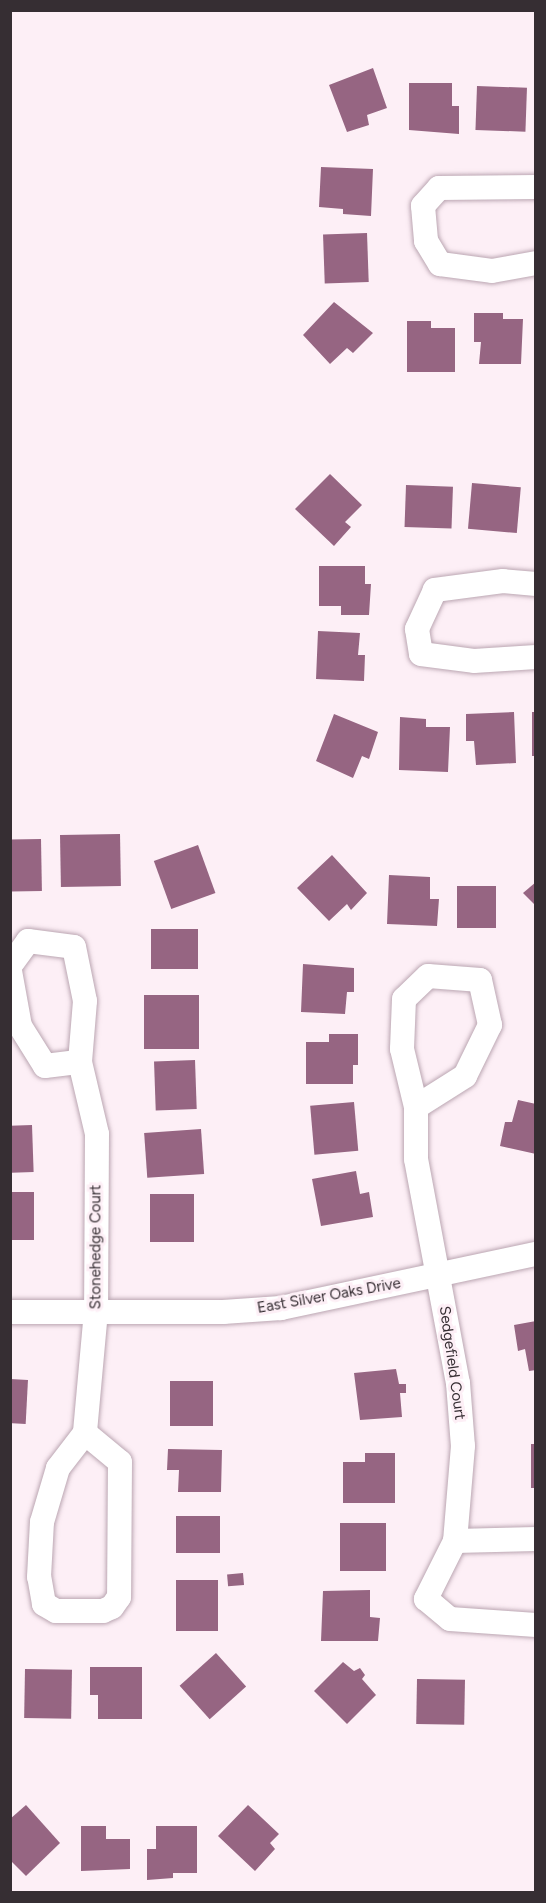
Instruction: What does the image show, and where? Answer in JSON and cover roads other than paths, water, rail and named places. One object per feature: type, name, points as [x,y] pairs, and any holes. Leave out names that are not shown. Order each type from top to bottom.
[{"type":"street","points":[[536,187],[488,184],[439,188],[423,206],[426,241],[440,264],[492,271],[536,263]]},
{"type":"street","points":[[536,584],[503,581],[435,590],[417,629],[421,654],[474,661],[536,657]]},
{"type":"street","name":"Stonehedge Court","points":[[10,969],[28,941],[74,947],[85,1001],[80,1062],[97,1134],[96,1311],[85,1433]]},
{"type":"street","points":[[10,969],[20,1026],[45,1066],[80,1062]]},
{"type":"street","name":"Sedgefield Court","points":[[416,1107],[465,1076],[490,1025],[480,980],[428,976],[404,999],[402,1050],[416,1107],[416,1159],[458,1383],[463,1446],[455,1541]]},
{"type":"street","name":"East Silver Oaks Drive","points":[[10,1312],[223,1312],[281,1308],[536,1254]]},
{"type":"street","points":[[85,1433],[120,1462],[119,1597],[112,1608],[103,1611],[56,1611],[44,1604],[39,1577],[42,1522],[58,1467],[85,1433]]},
{"type":"street","points":[[536,1539],[455,1541],[426,1599],[450,1620],[536,1625]]}]
